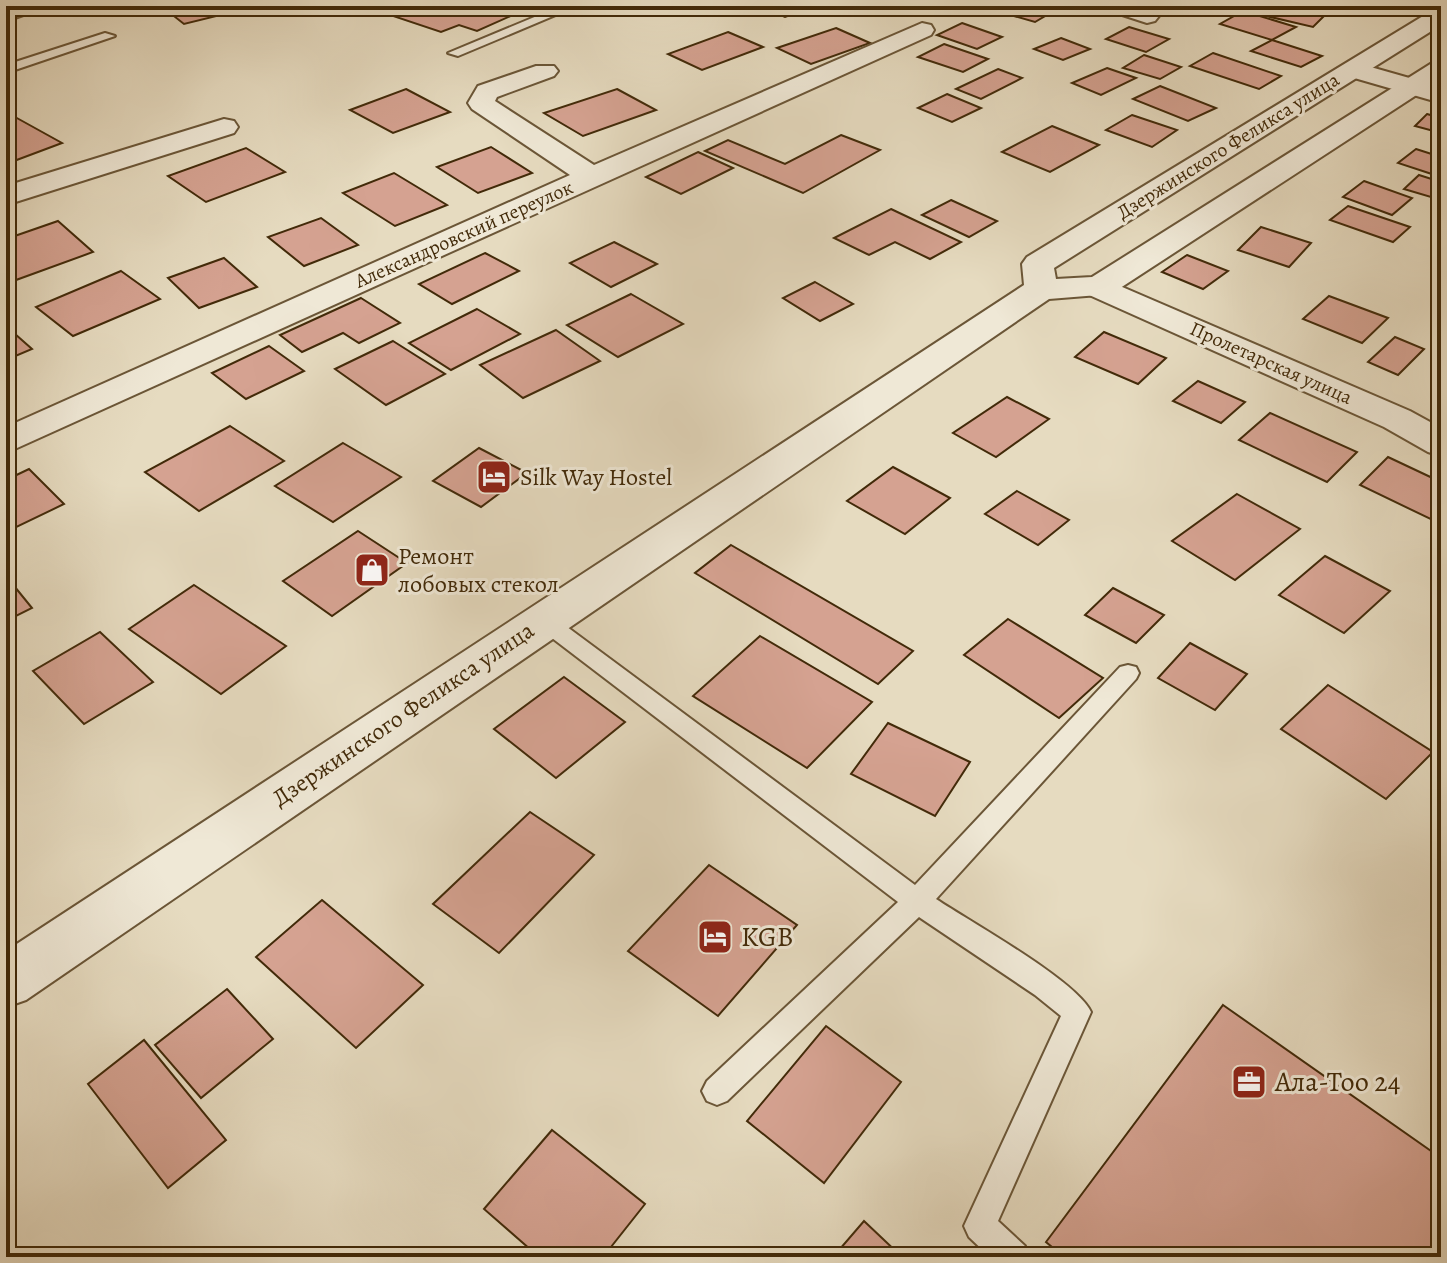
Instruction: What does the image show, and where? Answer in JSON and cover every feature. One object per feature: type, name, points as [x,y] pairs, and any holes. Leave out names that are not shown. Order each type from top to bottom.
[{"type":"street","points":[[1118,6],[1147,16]]},
{"type":"street","name":"Дзержинского Феликса улица","points":[[6,982],[1041,289],[1038,264],[1441,15]]},
{"type":"street","name":"Александровский переулок","points":[[6,441],[922,30]]},
{"type":"street","name":"Дзержинского Феликса улица","points":[[1099,287],[1441,68]]},
{"type":"street","points":[[1353,70],[1441,95]]},
{"type":"street","points":[[545,71],[487,92],[481,103],[593,177]]},
{"type":"street","points":[[6,196],[224,127]]},
{"type":"street","points":[[1041,289],[1099,287]]},
{"type":"street","name":"Пролетарская улица","points":[[1099,287],[1397,419],[1441,444]]},
{"type":"lane","points":[[6,17],[43,6]]},
{"type":"lane","points":[[454,53],[571,6]]},
{"type":"lane","points":[[6,69],[109,36]]},
{"type":"lane","points":[[543,620],[917,901],[1045,986],[1077,1012],[980,1226],[1014,1257]]},
{"type":"lane","points":[[717,1091],[917,901],[1128,673]]},
{"type":"building","points":[[176,6],[257,6],[184,24],[165,9]]},
{"type":"building","points":[[395,6],[533,6],[477,31],[459,25],[441,32],[381,12]]},
{"type":"building","points":[[759,6],[816,6],[785,17]]},
{"type":"building","points":[[1012,6],[1057,9],[1035,22],[1000,12]]},
{"type":"building","points":[[1272,6],[1305,6],[1329,11],[1313,27],[1262,15]]},
{"type":"building","points":[[1355,6],[1402,6],[1390,15]]},
{"type":"building","points":[[1243,11],[1296,27],[1272,40],[1220,24]]},
{"type":"building","points":[[962,23],[1002,37],[977,49],[937,35]]},
{"type":"building","points":[[1129,27],[1169,39],[1146,52],[1106,39]]},
{"type":"building","points":[[836,28],[870,43],[811,64],[777,48]]},
{"type":"building","points":[[728,32],[763,47],[702,70],[668,54]]},
{"type":"building","points":[[1061,38],[1090,49],[1063,60],[1034,49]]},
{"type":"building","points":[[1272,40],[1322,56],[1301,67],[1251,51]]},
{"type":"building","points":[[944,44],[988,59],[963,72],[918,57]]},
{"type":"building","points":[[1213,53],[1281,76],[1259,89],[1190,66]]},
{"type":"building","points":[[1144,55],[1181,67],[1160,79],[1123,68]]},
{"type":"building","points":[[1107,68],[1136,78],[1101,95],[1072,83]]},
{"type":"building","points":[[998,69],[1022,78],[981,99],[956,89]]},
{"type":"building","points":[[1160,86],[1216,108],[1188,121],[1133,99]]},
{"type":"building","points":[[406,89],[450,112],[393,133],[350,110]]},
{"type":"building","points":[[617,89],[656,110],[583,136],[544,113]]},
{"type":"building","points":[[947,94],[981,108],[952,122],[918,108]]},
{"type":"building","points":[[6,112],[62,143],[6,164]]},
{"type":"building","points":[[1427,114],[1441,118],[1441,133],[1415,126]]},
{"type":"building","points":[[1132,115],[1177,130],[1152,147],[1106,130]]},
{"type":"building","points":[[1052,126],[1099,145],[1050,172],[1002,152]]},
{"type":"building","points":[[841,135],[880,150],[803,193],[705,151],[728,140],[785,164]]},
{"type":"building","points":[[491,147],[532,173],[478,193],[437,167]]},
{"type":"building","points":[[246,148],[285,172],[206,202],[168,176]]},
{"type":"building","points":[[1416,149],[1441,157],[1441,177],[1398,163]]},
{"type":"building","points":[[698,152],[733,168],[681,194],[646,177]]},
{"type":"building","points":[[394,173],[447,205],[395,226],[343,193]]},
{"type":"building","points":[[1419,175],[1441,182],[1441,200],[1404,189]]},
{"type":"building","points":[[1364,181],[1412,198],[1392,215],[1343,197]]},
{"type":"building","points":[[951,200],[997,221],[969,237],[922,215]]},
{"type":"building","points":[[1348,206],[1410,227],[1393,242],[1330,220]]},
{"type":"building","points":[[891,209],[961,242],[930,259],[895,242],[869,255],[834,238]]},
{"type":"building","points":[[321,218],[358,245],[304,266],[268,237]]},
{"type":"building","points":[[58,221],[93,252],[16,280],[6,271],[6,239]]},
{"type":"building","points":[[1261,227],[1311,243],[1289,267],[1238,250]]},
{"type":"building","points":[[614,242],[657,264],[611,287],[570,263]]},
{"type":"building","points":[[485,253],[519,271],[452,304],[419,284]]},
{"type":"building","points":[[1187,255],[1228,271],[1203,289],[1162,272]]},
{"type":"building","points":[[224,258],[257,287],[199,308],[168,278]]},
{"type":"building","points":[[121,271],[160,299],[73,336],[36,307]]},
{"type":"building","points":[[815,282],[853,304],[820,321],[783,298]]},
{"type":"building","points":[[631,294],[683,324],[618,357],[567,325]]},
{"type":"building","points":[[1329,296],[1388,318],[1362,343],[1303,319]]},
{"type":"building","points":[[361,298],[400,323],[359,343],[343,333],[302,352],[280,335]]},
{"type":"building","points":[[477,309],[520,334],[451,370],[409,343]]},
{"type":"building","points":[[6,326],[32,349],[6,360]]},
{"type":"building","points":[[556,330],[600,361],[523,398],[480,365]]},
{"type":"building","points":[[1104,332],[1166,358],[1138,384],[1075,357]]},
{"type":"building","points":[[1395,337],[1424,349],[1398,375],[1368,362]]},
{"type":"building","points":[[393,341],[445,374],[386,405],[335,369]]},
{"type":"building","points":[[269,346],[304,371],[246,399],[212,373]]},
{"type":"building","points":[[1198,381],[1245,402],[1221,423],[1173,401]]},
{"type":"building","points":[[1007,397],[1049,419],[996,457],[953,433]]},
{"type":"building","points":[[1270,413],[1357,452],[1327,482],[1239,440]]},
{"type":"building","points":[[230,426],[284,461],[199,511],[145,472]]},
{"type":"building","points":[[343,443],[401,477],[333,522],[275,486]]},
{"type":"building","points":[[479,448],[527,473],[481,507],[433,481]]},
{"type":"building","points":[[1388,457],[1441,482],[1441,524],[1360,485]]},
{"type":"building","points":[[893,467],[950,498],[905,534],[847,501]]},
{"type":"building","points":[[29,469],[64,504],[6,532],[6,480]]},
{"type":"building","points":[[1017,491],[1069,520],[1038,545],[985,514]]},
{"type":"building","points":[[1237,494],[1300,529],[1235,580],[1172,541]]},
{"type":"building","points":[[358,531],[407,563],[332,616],[283,581]]},
{"type":"building","points":[[731,545],[913,651],[878,684],[695,573]]},
{"type":"building","points":[[1325,556],[1390,591],[1344,633],[1279,595]]},
{"type":"building","points":[[6,576],[32,608],[6,621]]},
{"type":"building","points":[[194,585],[286,646],[221,694],[129,629]]},
{"type":"building","points":[[1113,588],[1164,615],[1136,643],[1085,615]]},
{"type":"building","points":[[1008,619],[1103,678],[1059,718],[964,655]]},
{"type":"building","points":[[100,632],[153,682],[84,724],[33,671]]},
{"type":"building","points":[[760,636],[872,702],[807,768],[693,696]]},
{"type":"building","points":[[1190,643],[1247,674],[1215,710],[1158,678]]},
{"type":"building","points":[[564,677],[625,722],[556,778],[494,729]]},
{"type":"building","points":[[1328,685],[1433,752],[1386,799],[1281,729]]},
{"type":"building","points":[[888,723],[970,762],[935,816],[851,774]]},
{"type":"building","points":[[530,812],[594,855],[499,953],[433,904]]},
{"type":"building","points":[[709,865],[797,925],[718,1016],[628,951]]},
{"type":"building","points":[[322,900],[423,985],[356,1048],[256,957]]},
{"type":"building","points":[[227,989],[273,1039],[201,1098],[155,1045]]},
{"type":"building","name":"Ала-Тоо 24","points":[[1223,1005],[1441,1158],[1441,1257],[1064,1257],[1046,1242]]},
{"type":"building","points":[[826,1026],[901,1082],[824,1183],[747,1121]]},
{"type":"building","points":[[144,1040],[226,1140],[168,1188],[88,1084]]},
{"type":"building","points":[[552,1130],[645,1204],[603,1257],[539,1257],[484,1209]]},
{"type":"building","points":[[864,1221],[902,1257],[833,1257]]},
{"type":"place","name":"Silk Way Hostel","points":[[494,477]]},
{"type":"place","name":"Ремонт лобовых стекол","points":[[372,570]]},
{"type":"place","name":"KGB","points":[[715,937]]},
{"type":"place","name":"Ала-Тоо 24","points":[[1249,1082]]}]
